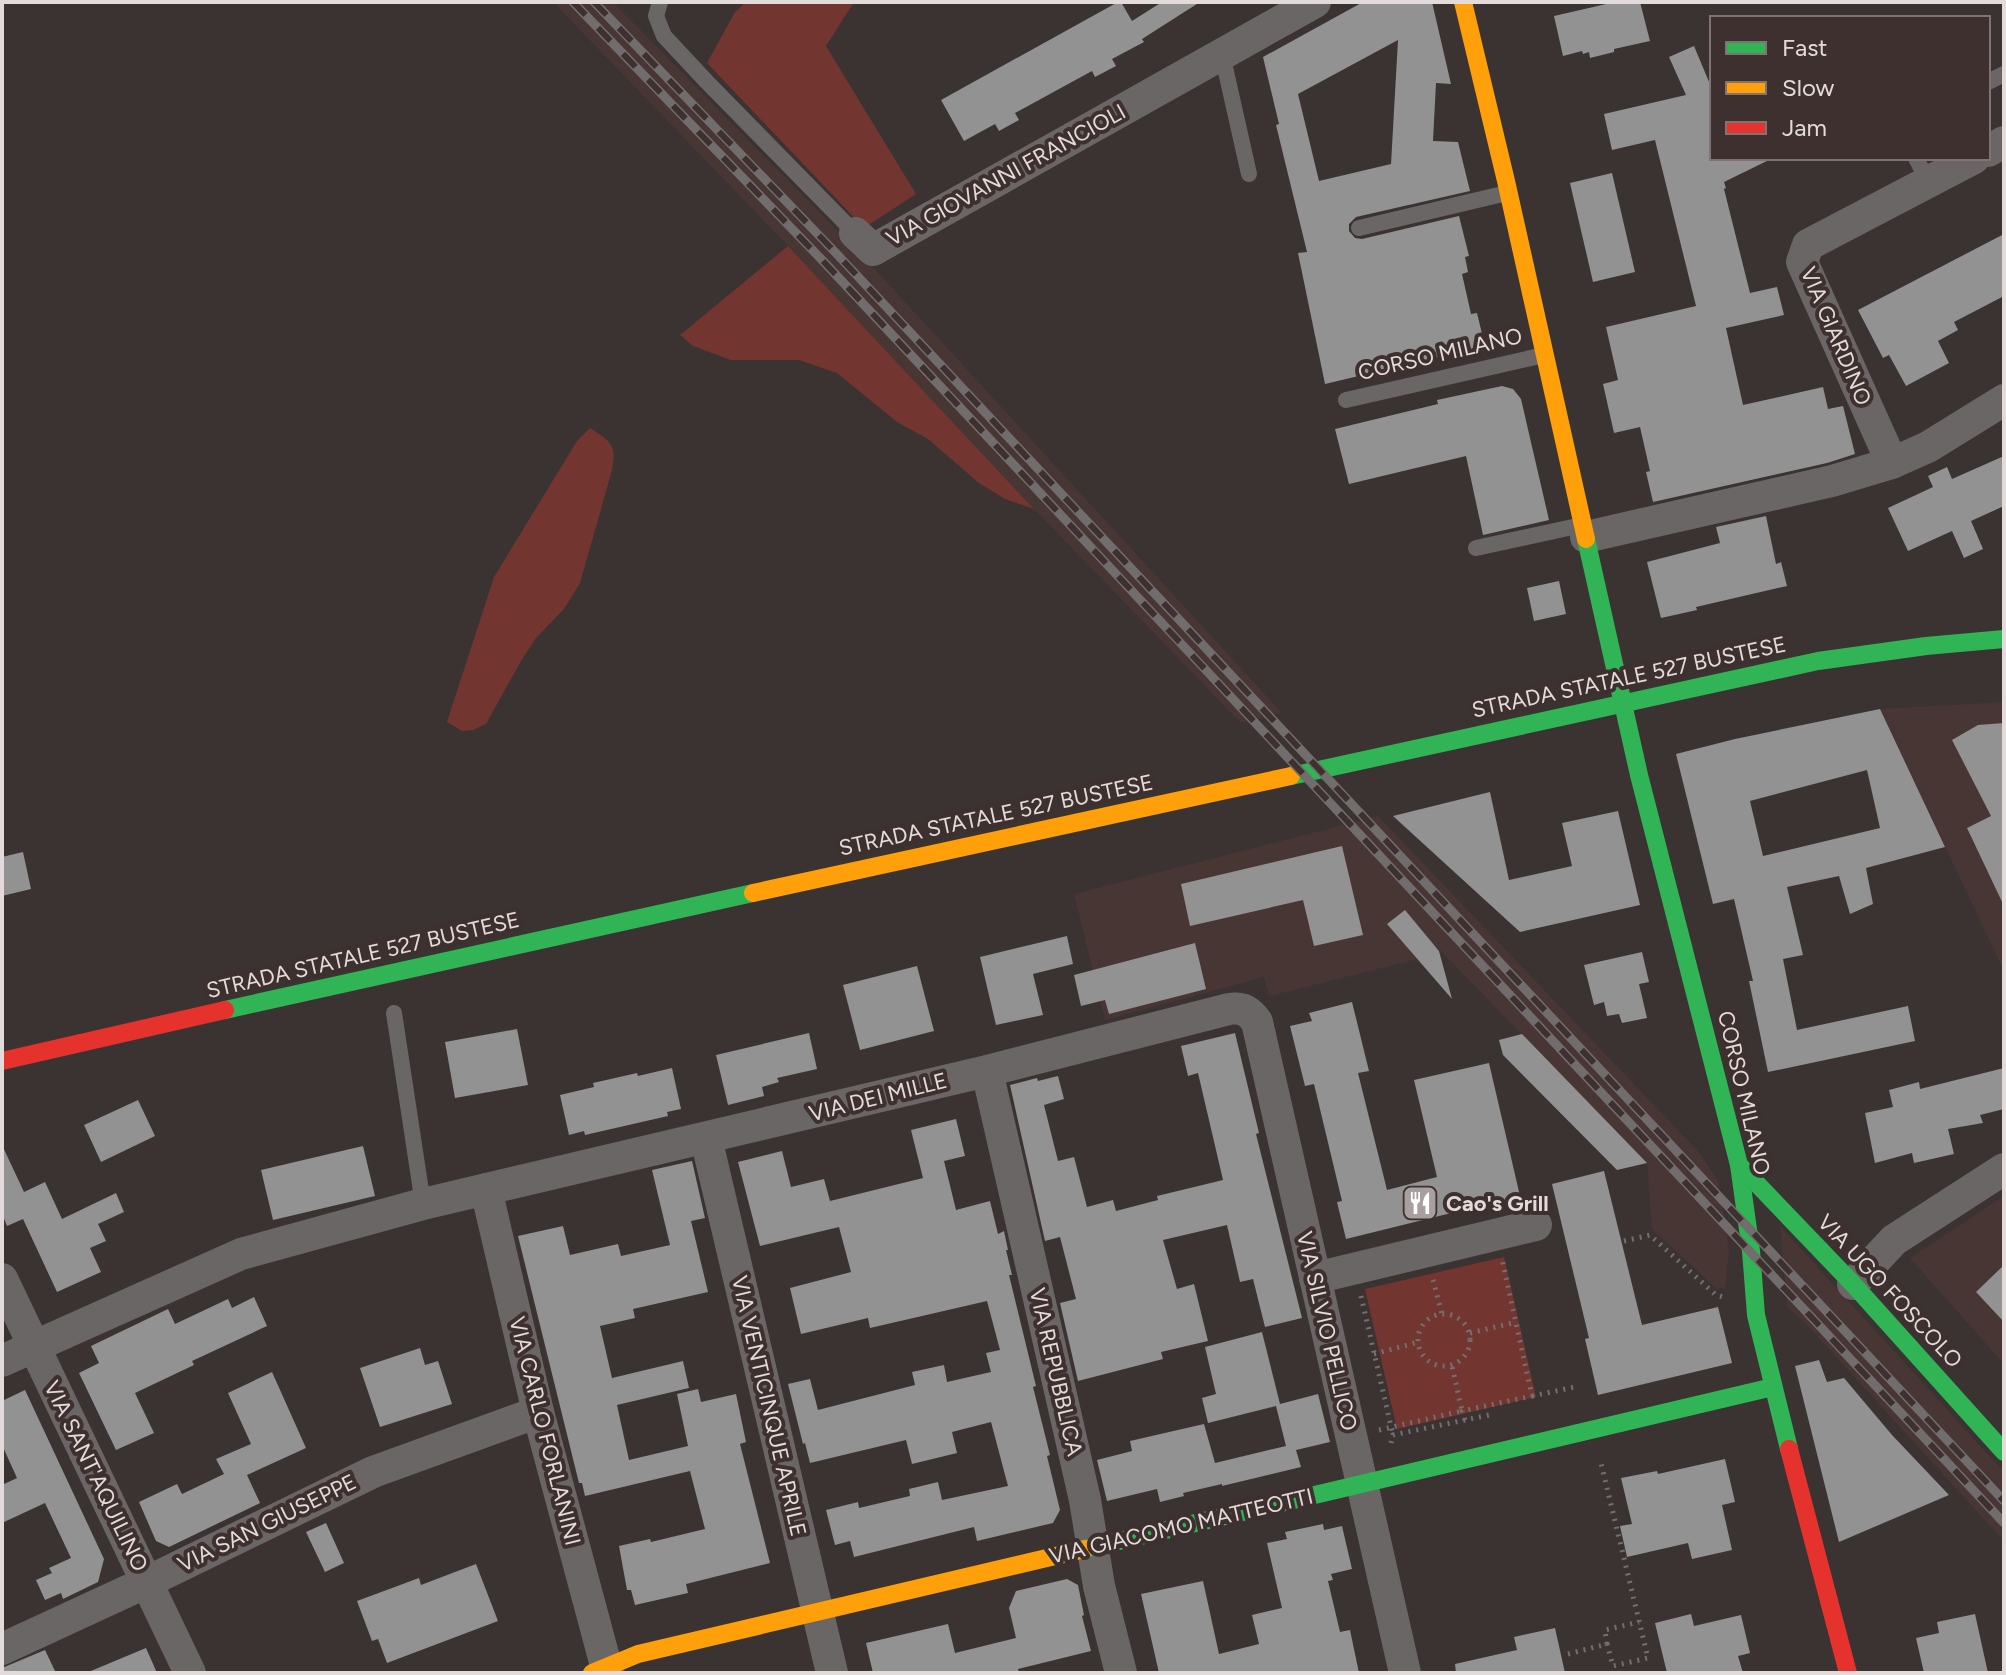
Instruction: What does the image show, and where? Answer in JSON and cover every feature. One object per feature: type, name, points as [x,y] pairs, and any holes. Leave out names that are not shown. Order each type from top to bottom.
[{"type":"street","name":"VIA GIOVANNI FRANCIOLI","points":[[855,233],[873,250],[1315,2]]},
{"type":"street","name":"CORSO MILANO","points":[[1463,2],[1639,775],[1739,1165],[1756,1315],[1848,1673]]},
{"type":"street","name":"VIA GIARDINO","points":[[1892,463],[1802,262],[1808,245],[1922,170],[1965,160]]},
{"type":"street","points":[[1585,531],[1832,481],[1892,463],[1928,447],[2004,400]]},
{"type":"street","name":"STRADA STATALE 527 BUSTESE","points":[[2,1061],[389,972],[1818,661],[2004,639]]},
{"type":"street","name":"VIA DEI MILLE","points":[[2,1361],[241,1254],[423,1204],[987,1071],[1229,1009]]},
{"type":"street","name":"VIA SILVIO PELLICO","points":[[1229,1009],[1250,1012],[1257,1022],[1405,1673]]},
{"type":"street","name":"VIA REPUBBLICA","points":[[987,1071],[1082,1484],[1099,1586],[1121,1673]]},
{"type":"street","name":"VIA VENTICINQUE APRILE","points":[[706,1138],[832,1673]]},
{"type":"street","name":"VIA UGO FOSCOLO","points":[[1739,1165],[1853,1284],[2004,1452]]},
{"type":"street","points":[[1853,1284],[1894,1240],[2004,1169]]},
{"type":"street","name":"VIA CARLO FORLANINI","points":[[486,1189],[602,1671]]},
{"type":"street","points":[[1315,1278],[1536,1225]]},
{"type":"street","name":"VIA SANT'AQUILINO","points":[[2,1279],[190,1673]]},
{"type":"street","name":"VIA GIACOMO MATTEOTTI","points":[[602,1671],[638,1654],[1773,1387]]},
{"type":"street","name":"VIA SAN GIUSEPPE","points":[[2,1649],[373,1472],[538,1412]]},
{"type":"lane","name":"VIA GIOVANNI FRANCIOLI","points":[[660,2],[656,16],[664,36],[855,233]]},
{"type":"lane","points":[[1222,54],[1249,174]]},
{"type":"lane","points":[[1359,228],[1508,192]]},
{"type":"lane","name":"CORSO MILANO","points":[[1346,400],[1544,355]]},
{"type":"lane","points":[[1476,548],[1585,531]]},
{"type":"lane","points":[[394,1013],[423,1204]]},
{"type":"path","points":[[1497,1235],[1532,1396]]},
{"type":"path","points":[[1624,1241],[1650,1235],[1716,1295]]},
{"type":"path","points":[[1427,1251],[1442,1314]]},
{"type":"path","points":[[1354,1269],[1393,1435]]},
{"type":"path","points":[[1454,1315],[1464,1322],[1470,1333],[1468,1353],[1462,1361],[1452,1366],[1429,1362],[1420,1350],[1420,1329],[1435,1316],[1454,1315]]},
{"type":"path","points":[[1470,1333],[1516,1322]]},
{"type":"path","points":[[1374,1354],[1418,1342]]},
{"type":"path","points":[[1452,1366],[1465,1420]]},
{"type":"path","points":[[1351,1437],[1575,1387]]},
{"type":"path","points":[[1601,1462],[1648,1658],[1613,1666],[1605,1630],[1639,1622]]},
{"type":"path","points":[[1568,1654],[1607,1644]]},
{"type":"shaded area","points":[[553,2],[613,2],[874,268],[1282,713],[1241,723]]},
{"type":"shaded area","points":[[746,2],[854,2],[826,46],[916,194],[864,228],[707,63],[735,12]]},
{"type":"shaded area","points":[[788,246],[1034,509],[1005,499],[979,483],[928,439],[897,422],[837,373],[799,360],[731,360],[693,346],[680,335]]},
{"type":"shaded area","points":[[590,428],[611,444],[614,454],[580,583],[564,609],[536,638],[486,724],[462,731],[447,722],[494,577],[577,441]]},
{"type":"shaded area","points":[[2004,702],[2004,971],[1880,709]]},
{"type":"shaded area","points":[[1378,816],[1698,1151],[1718,1180],[1729,1251],[1725,1287],[1717,1289],[1652,1229],[1647,1163],[1434,944],[1417,959],[1269,996],[1264,977],[1105,1020],[1074,894]]},
{"type":"shaded area","points":[[2004,1196],[2004,1364],[1910,1258]]},
{"type":"shaded area","points":[[1780,1226],[2004,1472],[2004,1541],[1809,1327],[1787,1307]]},
{"type":"shaded area","points":[[1504,1257],[1536,1397],[1397,1429],[1365,1289]]},
{"type":"building","points":[[1121,2],[1132,21],[1162,2],[1200,2],[1142,39],[1144,42],[1112,59],[1116,66],[1095,77],[1092,71],[1015,113],[1019,120],[999,131],[995,124],[964,141],[941,100]]},
{"type":"building","points":[[1363,2],[1432,2],[1451,84],[1436,83],[1433,141],[1458,142],[1470,191],[1356,217],[1349,224],[1349,231],[1355,238],[1362,239],[1459,216],[1469,256],[1465,257],[1468,272],[1462,274],[1471,314],[1477,313],[1485,346],[1325,384],[1298,253],[1307,252],[1263,57]],"holes":[[[1398,40],[1391,164],[1319,181],[1298,94]]]},
{"type":"building","points":[[1615,2],[1640,2],[1650,41],[1590,58],[1589,52],[1583,54],[1582,51],[1563,56],[1554,16]]},
{"type":"building","points":[[1694,46],[1710,84],[1710,160],[1769,160],[1724,182],[1750,293],[1777,287],[1784,315],[1726,328],[1743,405],[1823,387],[1828,409],[1843,406],[1855,454],[1653,502],[1640,427],[1614,433],[1603,384],[1618,380],[1606,327],[1696,306],[1655,140],[1612,150],[1604,114],[1686,95],[1669,57]]},
{"type":"building","points":[[1612,173],[1635,272],[1593,282],[1570,183]]},
{"type":"building","points":[[2004,234],[2004,296],[1954,322],[1958,330],[1938,341],[1949,363],[1906,386],[1889,355],[1883,358],[1858,310]]},
{"type":"building","points":[[1502,386],[1513,389],[1521,399],[1549,520],[1483,535],[1466,456],[1349,484],[1335,429],[1438,404],[1437,400]]},
{"type":"building","points":[[2004,456],[2004,506],[1971,521],[1983,549],[1964,558],[1952,531],[1908,551],[1888,508],[1933,487],[1928,476],[1947,467],[1952,479]]},
{"type":"building","points":[[1766,516],[1776,564],[1781,562],[1787,586],[1661,618],[1647,562],[1720,543],[1716,527]]},
{"type":"building","points":[[1559,581],[1566,614],[1534,621],[1527,588]]},
{"type":"building","points":[[1880,709],[1945,847],[1866,868],[1873,904],[1850,914],[1839,876],[1787,887],[1803,955],[1783,959],[1797,1030],[1908,1006],[1915,1041],[1768,1072],[1749,981],[1753,981],[1734,899],[1713,904],[1676,754]],"holes":[[[1867,770],[1880,828],[1763,856],[1750,801]]]},
{"type":"building","points":[[2004,723],[2004,906],[1967,828],[1991,816],[1952,740],[1978,725]]},
{"type":"building","points":[[1490,792],[1509,880],[1572,866],[1562,823],[1618,811],[1640,905],[1520,932],[1393,816]]},
{"type":"building","points":[[1342,846],[1363,935],[1314,946],[1303,900],[1190,926],[1181,884]]},
{"type":"building","points":[[23,852],[31,889],[2,896],[2,857]]},
{"type":"building","points":[[1405,910],[1439,951],[1452,999],[1387,924]]},
{"type":"building","points":[[1067,936],[1073,964],[1033,974],[1043,1015],[996,1025],[980,957]]},
{"type":"building","points":[[1195,943],[1206,989],[1109,1014],[1105,1000],[1081,1006],[1074,975]]},
{"type":"building","points":[[1642,952],[1649,982],[1639,984],[1647,1018],[1622,1023],[1619,1014],[1607,1016],[1604,1002],[1594,1005],[1584,965]]},
{"type":"building","points":[[917,966],[934,1031],[860,1050],[843,985]]},
{"type":"building","points":[[1352,1002],[1369,1071],[1358,1073],[1387,1190],[1437,1177],[1414,1080],[1489,1063],[1520,1196],[1346,1239],[1337,1202],[1342,1201],[1314,1084],[1305,1086],[1290,1026],[1312,1021],[1309,1013]]},
{"type":"building","points":[[517,1029],[528,1085],[455,1098],[445,1042]]},
{"type":"building","points":[[809,1033],[817,1069],[777,1078],[779,1082],[762,1087],[764,1096],[728,1105],[716,1055]]},
{"type":"building","points":[[1235,1033],[1259,1133],[1256,1134],[1302,1318],[1265,1327],[1253,1279],[1240,1282],[1227,1225],[1163,1240],[1177,1289],[1194,1284],[1208,1341],[1161,1352],[1163,1359],[1078,1381],[1060,1303],[1076,1299],[1060,1237],[1045,1241],[1010,1085],[1058,1076],[1064,1099],[1044,1105],[1058,1161],[1074,1157],[1087,1207],[1113,1200],[1116,1211],[1158,1200],[1157,1196],[1223,1180],[1198,1073],[1188,1076],[1181,1046]]},
{"type":"building","points":[[1522,1034],[1647,1163],[1617,1170],[1503,1055],[1499,1040]]},
{"type":"building","points":[[672,1068],[681,1109],[667,1112],[668,1116],[585,1135],[584,1131],[569,1135],[560,1095],[594,1087],[593,1083]]},
{"type":"building","points":[[2004,1068],[2004,1109],[1980,1115],[1983,1123],[1948,1129],[1954,1154],[1914,1163],[1912,1153],[1875,1163],[1865,1113],[1893,1107],[1889,1090],[1919,1082],[1920,1089]]},
{"type":"building","points":[[138,1100],[155,1136],[101,1162],[84,1125]]},
{"type":"building","points":[[956,1119],[965,1156],[944,1161],[956,1210],[990,1201],[998,1234],[1004,1231],[1012,1275],[1009,1275],[1036,1386],[1033,1387],[1060,1510],[1053,1523],[977,1541],[974,1527],[854,1557],[850,1541],[835,1545],[826,1510],[858,1502],[859,1508],[910,1496],[909,1489],[938,1482],[942,1500],[1008,1486],[991,1422],[952,1432],[957,1453],[912,1464],[906,1440],[810,1463],[788,1384],[810,1379],[818,1410],[915,1385],[912,1372],[944,1365],[947,1382],[991,1372],[986,1353],[1000,1350],[987,1301],[870,1328],[868,1318],[801,1334],[790,1288],[851,1272],[839,1227],[760,1246],[738,1162],[782,1151],[791,1187],[824,1179],[830,1201],[923,1178],[911,1130]]},
{"type":"building","points":[[2,1145],[24,1192],[45,1182],[62,1219],[116,1193],[124,1212],[98,1224],[106,1241],[90,1248],[101,1272],[57,1292],[23,1219],[7,1226],[2,1214]]},
{"type":"building","points":[[363,1146],[375,1196],[273,1220],[261,1170]]},
{"type":"building","points":[[692,1161],[705,1218],[691,1221],[708,1292],[633,1309],[635,1318],[600,1326],[612,1378],[683,1361],[689,1388],[617,1405],[629,1460],[688,1446],[677,1394],[698,1389],[701,1402],[736,1394],[746,1442],[740,1444],[770,1563],[686,1584],[688,1593],[635,1605],[631,1590],[627,1590],[619,1546],[705,1529],[690,1471],[585,1496],[582,1483],[579,1483],[518,1236],[563,1226],[570,1255],[618,1244],[621,1256],[670,1245],[652,1170]]},
{"type":"building","points":[[1604,1171],[1642,1325],[1718,1307],[1732,1363],[1598,1395],[1585,1339],[1589,1338],[1552,1184]]},
{"type":"building","points":[[2004,1265],[2004,1322],[1976,1292]]},
{"type":"building","points":[[254,1297],[267,1326],[192,1361],[194,1365],[135,1393],[154,1433],[116,1450],[79,1373],[99,1363],[91,1346],[168,1309],[175,1324],[228,1299],[232,1308]]},
{"type":"building","points":[[1262,1332],[1280,1404],[1318,1394],[1330,1442],[1296,1450],[1301,1467],[1183,1493],[1184,1496],[1160,1502],[1157,1489],[1107,1501],[1097,1460],[1132,1451],[1130,1441],[1204,1424],[1215,1463],[1286,1446],[1276,1406],[1208,1423],[1202,1398],[1216,1394],[1205,1347]]},
{"type":"building","points":[[420,1348],[425,1365],[438,1361],[452,1404],[380,1427],[360,1368]]},
{"type":"building","points":[[1819,1360],[1827,1382],[1844,1378],[1949,1495],[1839,1542],[1795,1366]]},
{"type":"building","points":[[272,1372],[306,1448],[247,1475],[260,1503],[169,1547],[156,1541],[139,1502],[177,1484],[182,1494],[224,1474],[216,1459],[251,1444],[228,1393]]},
{"type":"building","points":[[25,1390],[104,1559],[98,1582],[63,1599],[61,1593],[45,1600],[36,1580],[52,1573],[49,1568],[71,1558],[45,1503],[2,1523],[2,1485],[17,1478],[2,1445],[2,1401]]},
{"type":"building","points":[[1725,1459],[1735,1502],[1722,1505],[1732,1550],[1692,1559],[1688,1543],[1627,1557],[1620,1526],[1632,1524],[1621,1478],[1657,1471],[1658,1474]]},
{"type":"building","points":[[326,1523],[344,1563],[325,1572],[306,1532]]},
{"type":"building","points":[[1323,1524],[1324,1530],[1342,1526],[1352,1569],[1331,1574],[1333,1580],[1328,1581],[1340,1632],[1350,1630],[1359,1673],[1159,1673],[1141,1594],[1203,1581],[1219,1654],[1259,1644],[1252,1615],[1282,1608],[1267,1543],[1287,1539],[1285,1532]]},
{"type":"building","points":[[476,1564],[498,1621],[387,1663],[378,1639],[372,1641],[357,1601],[419,1578],[421,1585]]},
{"type":"building","points":[[1067,1579],[1078,1585],[1091,1651],[1018,1669],[1019,1673],[873,1673],[866,1643],[948,1624],[955,1653],[1016,1638],[1009,1608],[1016,1591]]},
{"type":"building","points":[[1691,1614],[1694,1626],[1741,1615],[1750,1653],[1738,1656],[1743,1673],[1667,1673],[1655,1623]]},
{"type":"building","points":[[1975,1614],[1988,1673],[1924,1673],[1916,1638],[1939,1633],[1937,1622]]},
{"type":"building","points":[[1555,1628],[1565,1673],[1456,1673],[1455,1664],[1517,1650],[1514,1637]]},
{"type":"building","points":[[146,1648],[157,1673],[86,1673]]},
{"type":"building","points":[[45,1650],[56,1673],[2,1673],[2,1668]]},
{"type":"railway","points":[[573,2],[824,262],[2004,1523]]},
{"type":"railway","points":[[594,2],[834,251],[2004,1501]]},
{"type":"traffic: fast","points":[[1586,539],[1639,775],[1739,1165],[1756,1315],[1789,1449]]},
{"type":"traffic: fast","points":[[1291,776],[1818,661],[2004,639]]},
{"type":"traffic: fast","points":[[225,1010],[753,893]]},
{"type":"traffic: fast","points":[[1739,1165],[1853,1284],[2004,1452]]},
{"type":"traffic: fast","points":[[1085,1549],[1773,1387]]},
{"type":"traffic: slow","points":[[1463,2],[1586,539]]},
{"type":"traffic: slow","points":[[753,893],[1291,776]]},
{"type":"traffic: slow","points":[[592,1673],[638,1654],[1085,1549]]},
{"type":"traffic: jam","points":[[2,1061],[225,1010]]},
{"type":"traffic: jam","points":[[1789,1449],[1848,1673]]},
{"type":"place","name":"Cao's Grill","points":[[1420,1203]]}]
